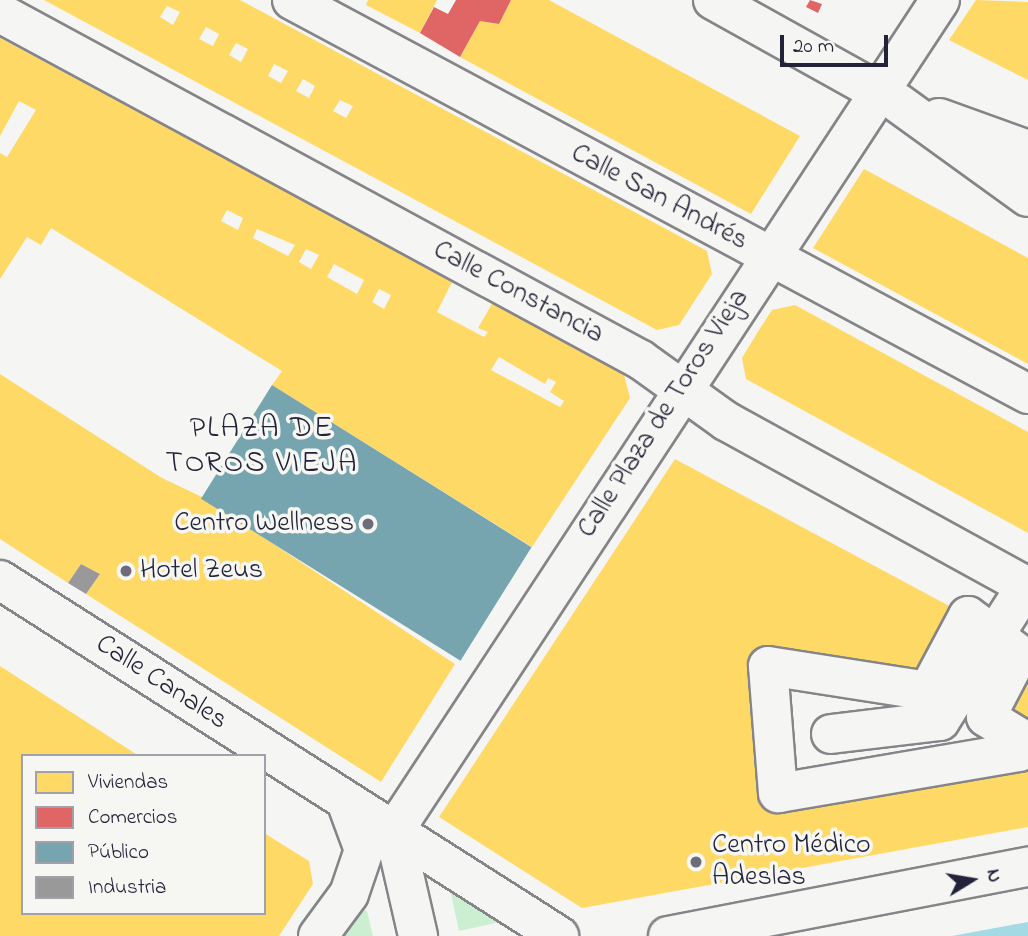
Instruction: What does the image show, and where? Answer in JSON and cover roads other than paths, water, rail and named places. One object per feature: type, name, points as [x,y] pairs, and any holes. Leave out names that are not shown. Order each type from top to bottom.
[{"type":"street","name":"Calle San Andrés","points":[[292,0],[767,257],[1028,394]]},
{"type":"street","points":[[713,0],[888,98],[1028,171]]},
{"type":"street","name":"Calle Plaza de Toros Vieja","points":[[394,831],[767,257],[888,98],[940,0]]},
{"type":"street","name":"Calle Constancia","points":[[0,13],[641,360],[726,421],[1027,586]]},
{"type":"street","points":[[888,98],[1028,149]]},
{"type":"street","points":[[888,98],[1028,197]]},
{"type":"street","name":"Calle Canales","points":[[0,580],[559,936]]},
{"type":"street","points":[[831,734],[940,721],[991,634],[1027,586]]},
{"type":"street","points":[[968,616],[991,634],[1019,654],[986,716],[1022,739],[1019,752],[778,793],[768,666],[928,691],[968,616]]},
{"type":"street","points":[[318,936],[349,894],[364,850],[346,802]]},
{"type":"street","points":[[394,831],[418,936]]},
{"type":"street","points":[[668,936],[1028,867]]},
{"type":"water","points":[[1028,922],[1028,936],[952,936]]},
{"type":"place","name":"Centro Wellness","points":[[368,524]]},
{"type":"place","name":"Hotel Zeus","points":[[126,571]]},
{"type":"place","name":"Centro Médico Adeslas","points":[[696,862]]},
{"type":"district","name":"PLAZA DE TOROS VIEJA","points":[[262,446]]}]
